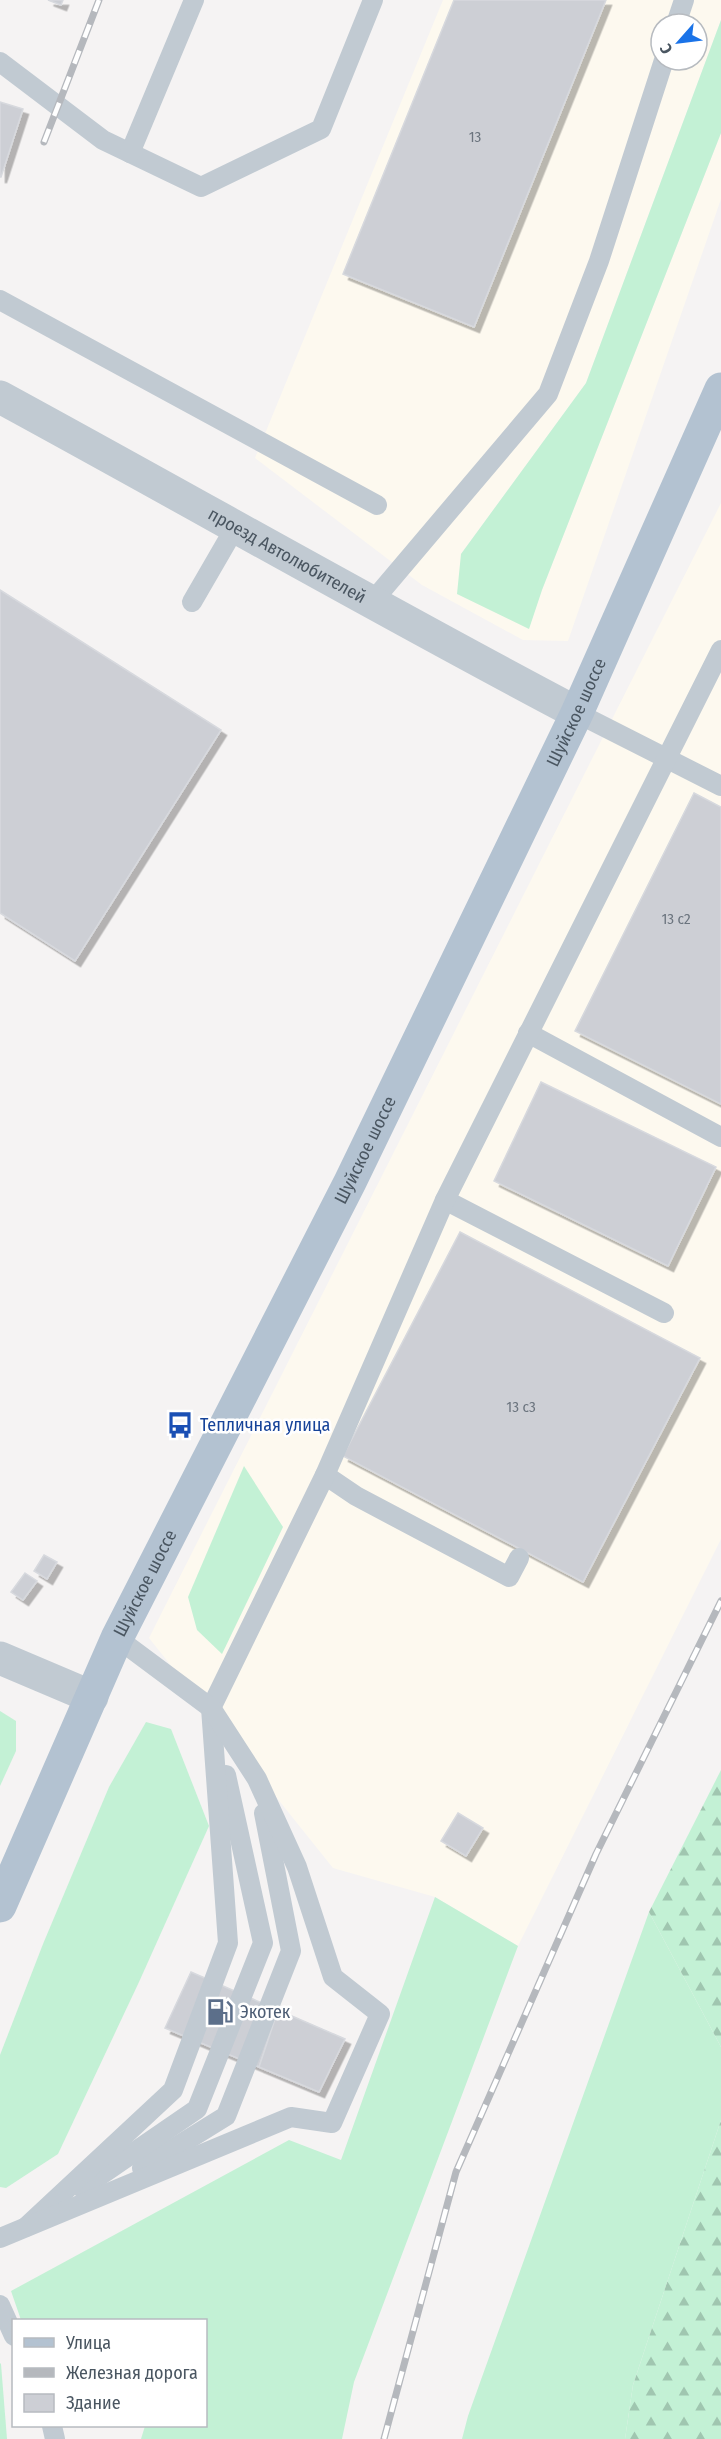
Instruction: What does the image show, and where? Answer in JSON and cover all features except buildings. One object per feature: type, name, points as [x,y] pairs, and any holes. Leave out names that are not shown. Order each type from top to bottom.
[{"type":"main road","name":"Шуйское шоссе","points":[[0,1906],[117,1638],[350,1182],[577,713],[721,389]]},
{"type":"street","name":"проезд Автолюбителей","points":[[0,397],[577,713]]},
{"type":"street","points":[[0,1658],[92,1697]]},
{"type":"lane","points":[[130,153],[194,0]]},
{"type":"lane","points":[[0,62],[104,140],[201,187],[321,129],[373,0]]},
{"type":"lane","points":[[372,602],[548,394],[599,261],[660,72]]},
{"type":"lane","points":[[0,300],[377,505]]},
{"type":"lane","points":[[192,602],[236,526]]},
{"type":"lane","points":[[26,2227],[173,2091],[228,1943],[211,1708],[325,1475],[444,1200],[721,650]]},
{"type":"lane","points":[[577,713],[721,786]]},
{"type":"lane","points":[[528,1033],[721,1137]]},
{"type":"lane","points":[[444,1200],[664,1313]]},
{"type":"lane","points":[[325,1475],[356,1496],[509,1577],[519,1558]]},
{"type":"lane","points":[[0,2238],[291,2117],[332,2123],[380,2014],[333,1977],[297,1867],[258,1779],[211,1708],[117,1638]]},
{"type":"lane","points":[[26,2227],[197,2109],[263,1943],[211,1708]]},
{"type":"lane","points":[[91,2200],[226,2116],[291,1951],[258,1779]]},
{"type":"lane","points":[[0,2305],[12,2332]]},
{"type":"shaded area","points":[[443,0],[721,0],[721,20],[709,52],[709,12],[649,12],[649,72],[702,72],[586,383],[461,554],[529,628],[721,133],[721,199],[568,641],[523,640],[422,585],[255,458]]},
{"type":"shaded area","points":[[721,503],[721,1539],[518,1946],[435,1897],[333,1868],[149,1638]]},
{"type":"green space","points":[[721,20],[721,133],[542,590],[529,629],[457,594],[461,554],[586,383],[702,72],[709,72],[709,52]]},
{"type":"green space","points":[[244,1466],[283,1527],[222,1654],[197,1630],[188,1597]]},
{"type":"green space","points":[[0,1711],[16,1721],[16,1751],[0,1786]]},
{"type":"green space","points":[[146,1722],[171,1729],[209,1826],[58,2154],[6,2188],[0,2187],[0,2055],[43,1944],[109,1787]]},
{"type":"green space","points":[[721,1770],[721,2047],[649,1912]]},
{"type":"green space","points":[[435,1897],[518,1946],[354,2382],[342,2439],[141,2439],[145,2427],[207,2427],[207,2319],[21,2319],[11,2291],[289,2140],[341,2160]]},
{"type":"green space","points":[[649,1912],[721,2047],[721,2120],[633,2385],[625,2439],[462,2439],[468,2416]]},
{"type":"green space","points":[[721,2120],[721,2439],[625,2439],[633,2385]]},
{"type":"green space","points":[[1,2364],[7,2439],[0,2439]]},
{"type":"railway","points":[[44,142],[99,0]]},
{"type":"railway","points":[[384,2439],[456,2172],[596,1854],[721,1601]]},
{"type":"place","name":"Тепличная улица","points":[[180,1425]]},
{"type":"place","name":"Экотек","points":[[220,2012]]}]
